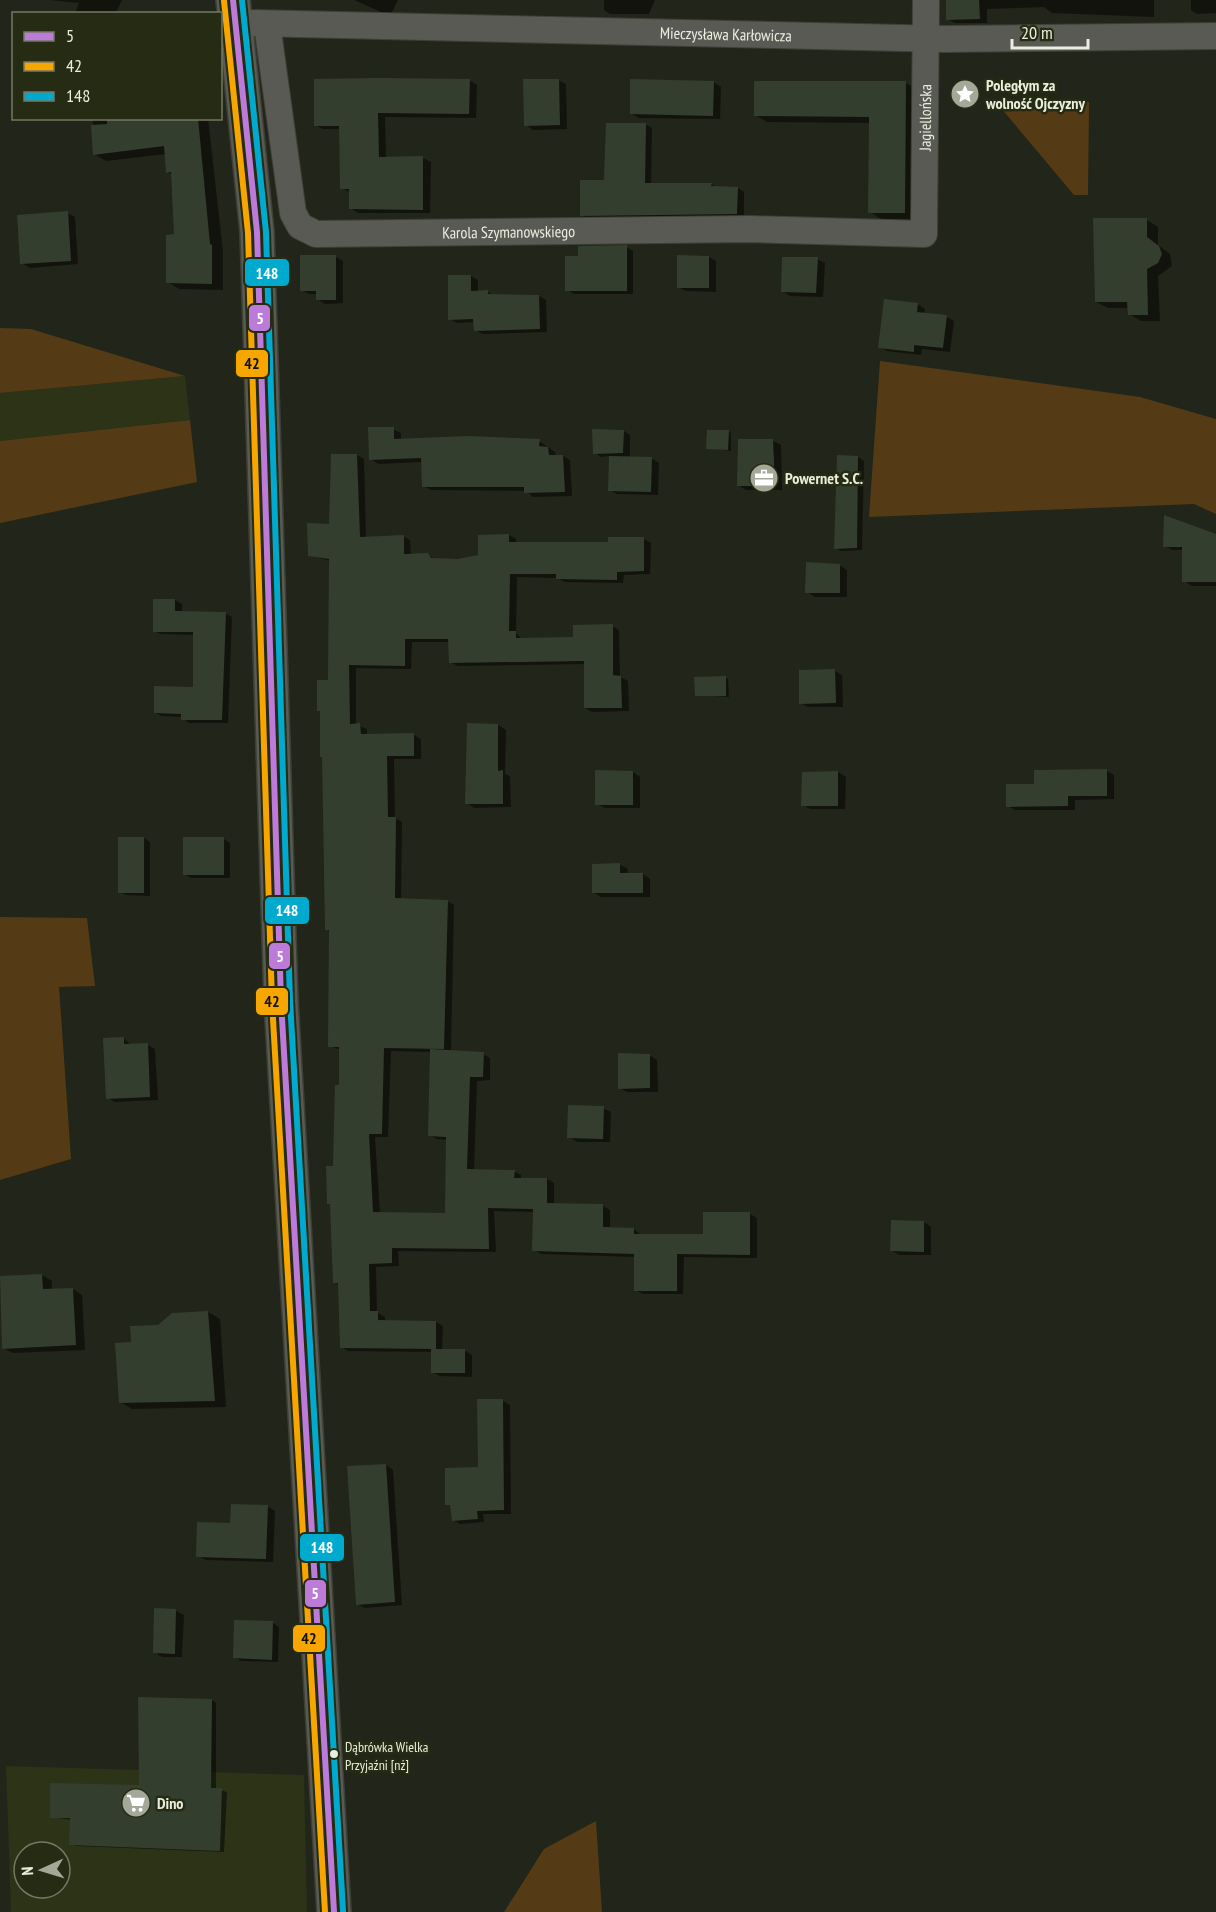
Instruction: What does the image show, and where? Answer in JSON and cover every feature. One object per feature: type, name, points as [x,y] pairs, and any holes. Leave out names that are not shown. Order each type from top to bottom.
[{"type":"street","name":"Jagiellońska","points":[[924,234],[927,0]]},
{"type":"street","name":"Mieczysława Karłowicza","points":[[246,15],[926,37],[1216,36]]},
{"type":"street","name":"Karola Szymanowskiego","points":[[246,15],[293,213],[300,226],[316,234],[737,230],[924,234]]},
{"type":"street","points":[[246,15],[257,244],[281,1001],[334,1912]]},
{"type":"shaded area","points":[[995,101],[1089,102],[1088,195],[1074,195]]},
{"type":"shaded area","points":[[0,328],[31,329],[185,376],[0,393]]},
{"type":"shaded area","points":[[880,361],[1140,397],[1216,419],[1216,514],[1194,504],[869,517]]},
{"type":"shaded area","points":[[185,376],[190,420],[0,441],[0,393]]},
{"type":"shaded area","points":[[190,420],[197,482],[0,523],[0,441]]},
{"type":"shaded area","points":[[0,917],[87,918],[95,986],[59,987],[71,1159],[0,1180]]},
{"type":"shaded area","points":[[6,1766],[304,1775],[307,1912],[11,1912]]},
{"type":"shaded area","points":[[596,1821],[602,1912],[504,1912],[544,1849]]},
{"type":"building","points":[[946,0],[979,0],[980,19],[946,20]]},
{"type":"building","points":[[314,79],[470,79],[469,114],[378,113],[379,157],[423,156],[423,210],[349,209],[349,189],[340,189],[339,126],[314,126]]},
{"type":"building","points":[[523,79],[559,79],[560,125],[524,126]]},
{"type":"building","points":[[630,79],[714,81],[713,116],[630,114]]},
{"type":"building","points":[[754,81],[906,81],[905,213],[868,213],[869,117],[754,116]]},
{"type":"building","points":[[107,120],[198,120],[210,244],[212,245],[212,284],[166,283],[166,235],[174,234],[171,172],[166,173],[164,146],[93,155],[91,125],[107,124]]},
{"type":"building","points":[[606,123],[646,123],[645,183],[712,183],[711,186],[738,187],[737,214],[580,216],[580,180],[604,180]]},
{"type":"building","points":[[68,211],[71,261],[20,264],[17,215]]},
{"type":"building","points":[[1093,218],[1147,218],[1147,237],[1159,246],[1162,254],[1158,263],[1147,269],[1148,315],[1128,315],[1127,302],[1095,302]]},
{"type":"building","points":[[627,245],[627,291],[565,291],[565,256],[578,256],[578,246]]},
{"type":"building","points":[[300,255],[336,255],[336,300],[316,300],[316,291],[300,291]]},
{"type":"building","points":[[677,255],[709,256],[709,288],[677,288]]},
{"type":"building","points":[[782,257],[818,257],[816,293],[781,292]]},
{"type":"building","points":[[448,275],[471,275],[471,291],[488,290],[488,294],[539,295],[540,329],[474,331],[473,319],[448,320]]},
{"type":"building","points":[[884,299],[918,303],[917,312],[947,315],[943,348],[914,345],[914,352],[878,348]]},
{"type":"building","points":[[368,427],[394,427],[394,439],[468,436],[540,439],[539,446],[548,447],[549,455],[563,455],[565,492],[524,493],[524,487],[422,487],[421,458],[369,460]]},
{"type":"building","points":[[592,429],[624,430],[623,453],[593,454]]},
{"type":"building","points":[[707,430],[729,430],[728,450],[706,449]]},
{"type":"building","points":[[738,439],[773,439],[775,486],[737,486]]},
{"type":"building","points":[[331,454],[357,454],[360,537],[404,535],[404,554],[428,553],[431,558],[458,559],[478,555],[478,535],[509,534],[509,542],[608,542],[608,537],[644,537],[644,571],[617,572],[617,580],[556,579],[556,574],[510,574],[509,631],[516,631],[516,638],[573,637],[573,625],[613,624],[613,675],[621,676],[622,708],[584,708],[584,661],[449,663],[448,639],[405,639],[405,666],[349,665],[350,724],[360,723],[361,734],[414,733],[414,756],[387,756],[388,817],[396,817],[395,898],[448,900],[444,1049],[384,1048],[382,1134],[369,1134],[373,1212],[445,1213],[446,1137],[428,1136],[430,1049],[484,1052],[483,1077],[470,1077],[467,1169],[515,1170],[514,1178],[547,1178],[547,1203],[603,1204],[603,1227],[634,1228],[634,1234],[703,1234],[703,1212],[750,1212],[750,1255],[677,1254],[677,1291],[634,1291],[634,1254],[532,1251],[533,1209],[488,1208],[489,1249],[392,1248],[392,1263],[369,1264],[370,1311],[378,1311],[378,1320],[436,1321],[436,1349],[340,1348],[338,1283],[333,1283],[326,1166],[333,1166],[335,1085],[339,1085],[339,1047],[328,1047],[329,930],[325,930],[322,757],[320,757],[320,711],[317,711],[317,680],[328,680],[329,559],[308,556],[307,523],[329,524]]},
{"type":"building","points":[[837,455],[858,456],[857,548],[834,549]]},
{"type":"building","points":[[609,456],[652,457],[651,492],[608,491]]},
{"type":"building","points":[[1164,515],[1216,534],[1216,582],[1182,582],[1182,547],[1163,547]]},
{"type":"building","points":[[806,562],[840,564],[840,593],[805,593]]},
{"type":"building","points":[[153,599],[175,599],[175,611],[226,612],[222,720],[181,720],[181,714],[154,713],[154,686],[193,687],[193,632],[153,632]]},
{"type":"building","points":[[835,669],[836,703],[799,704],[799,670]]},
{"type":"building","points":[[726,676],[726,696],[695,696],[694,677]]},
{"type":"building","points":[[467,723],[498,724],[498,771],[503,770],[503,804],[465,804]]},
{"type":"building","points":[[1107,769],[1107,796],[1068,796],[1068,806],[1006,807],[1006,784],[1034,784],[1034,770]]},
{"type":"building","points":[[595,770],[633,771],[633,805],[595,805]]},
{"type":"building","points":[[838,771],[838,806],[801,806],[802,772]]},
{"type":"building","points":[[118,837],[144,837],[144,893],[118,893]]},
{"type":"building","points":[[183,837],[224,837],[224,875],[183,875]]},
{"type":"building","points":[[620,863],[620,873],[643,873],[643,893],[592,893],[592,864]]},
{"type":"building","points":[[124,1037],[124,1044],[148,1043],[150,1097],[106,1099],[103,1038]]},
{"type":"building","points":[[618,1053],[650,1054],[650,1088],[618,1089]]},
{"type":"building","points":[[568,1105],[604,1106],[603,1139],[567,1138]]},
{"type":"building","points":[[891,1220],[924,1221],[924,1252],[890,1251]]},
{"type":"building","points":[[42,1274],[43,1289],[73,1288],[76,1345],[2,1349],[0,1276]]},
{"type":"building","points":[[208,1311],[215,1401],[119,1403],[115,1343],[131,1342],[130,1326],[158,1325],[172,1313]]},
{"type":"building","points":[[431,1349],[465,1349],[465,1373],[431,1373]]},
{"type":"building","points":[[477,1399],[503,1399],[504,1510],[477,1511],[478,1519],[452,1521],[450,1505],[445,1505],[445,1468],[478,1467]]},
{"type":"building","points":[[386,1464],[395,1602],[356,1605],[347,1466]]},
{"type":"building","points":[[231,1504],[268,1505],[266,1559],[196,1557],[197,1522],[230,1523]]},
{"type":"building","points":[[154,1608],[176,1609],[175,1654],[153,1653]]},
{"type":"building","points":[[234,1620],[273,1621],[272,1660],[233,1658]]},
{"type":"building","name":"Dino","points":[[138,1697],[212,1699],[211,1788],[222,1788],[220,1851],[72,1845],[72,1840],[69,1840],[70,1818],[50,1818],[50,1783],[139,1785]]},
{"type":"transit line","name":"5","points":[[233,0],[257,232],[281,1001],[334,1912]]},
{"type":"transit line","name":"148","points":[[242,0],[266,232],[290,1001],[343,1911]]},
{"type":"transit line","name":"42","points":[[224,1],[248,233],[272,1002],[325,1912]]},
{"type":"place","name":"Poległym za wolność Ojczyzny","points":[[965,94]]},
{"type":"place","name":"Powernet S.C.","points":[[764,478]]},
{"type":"place","name":"Dąbrówka Wielka Przyjaźni [nż]","points":[[334,1754]]},
{"type":"place","name":"Dino","points":[[136,1803]]}]
